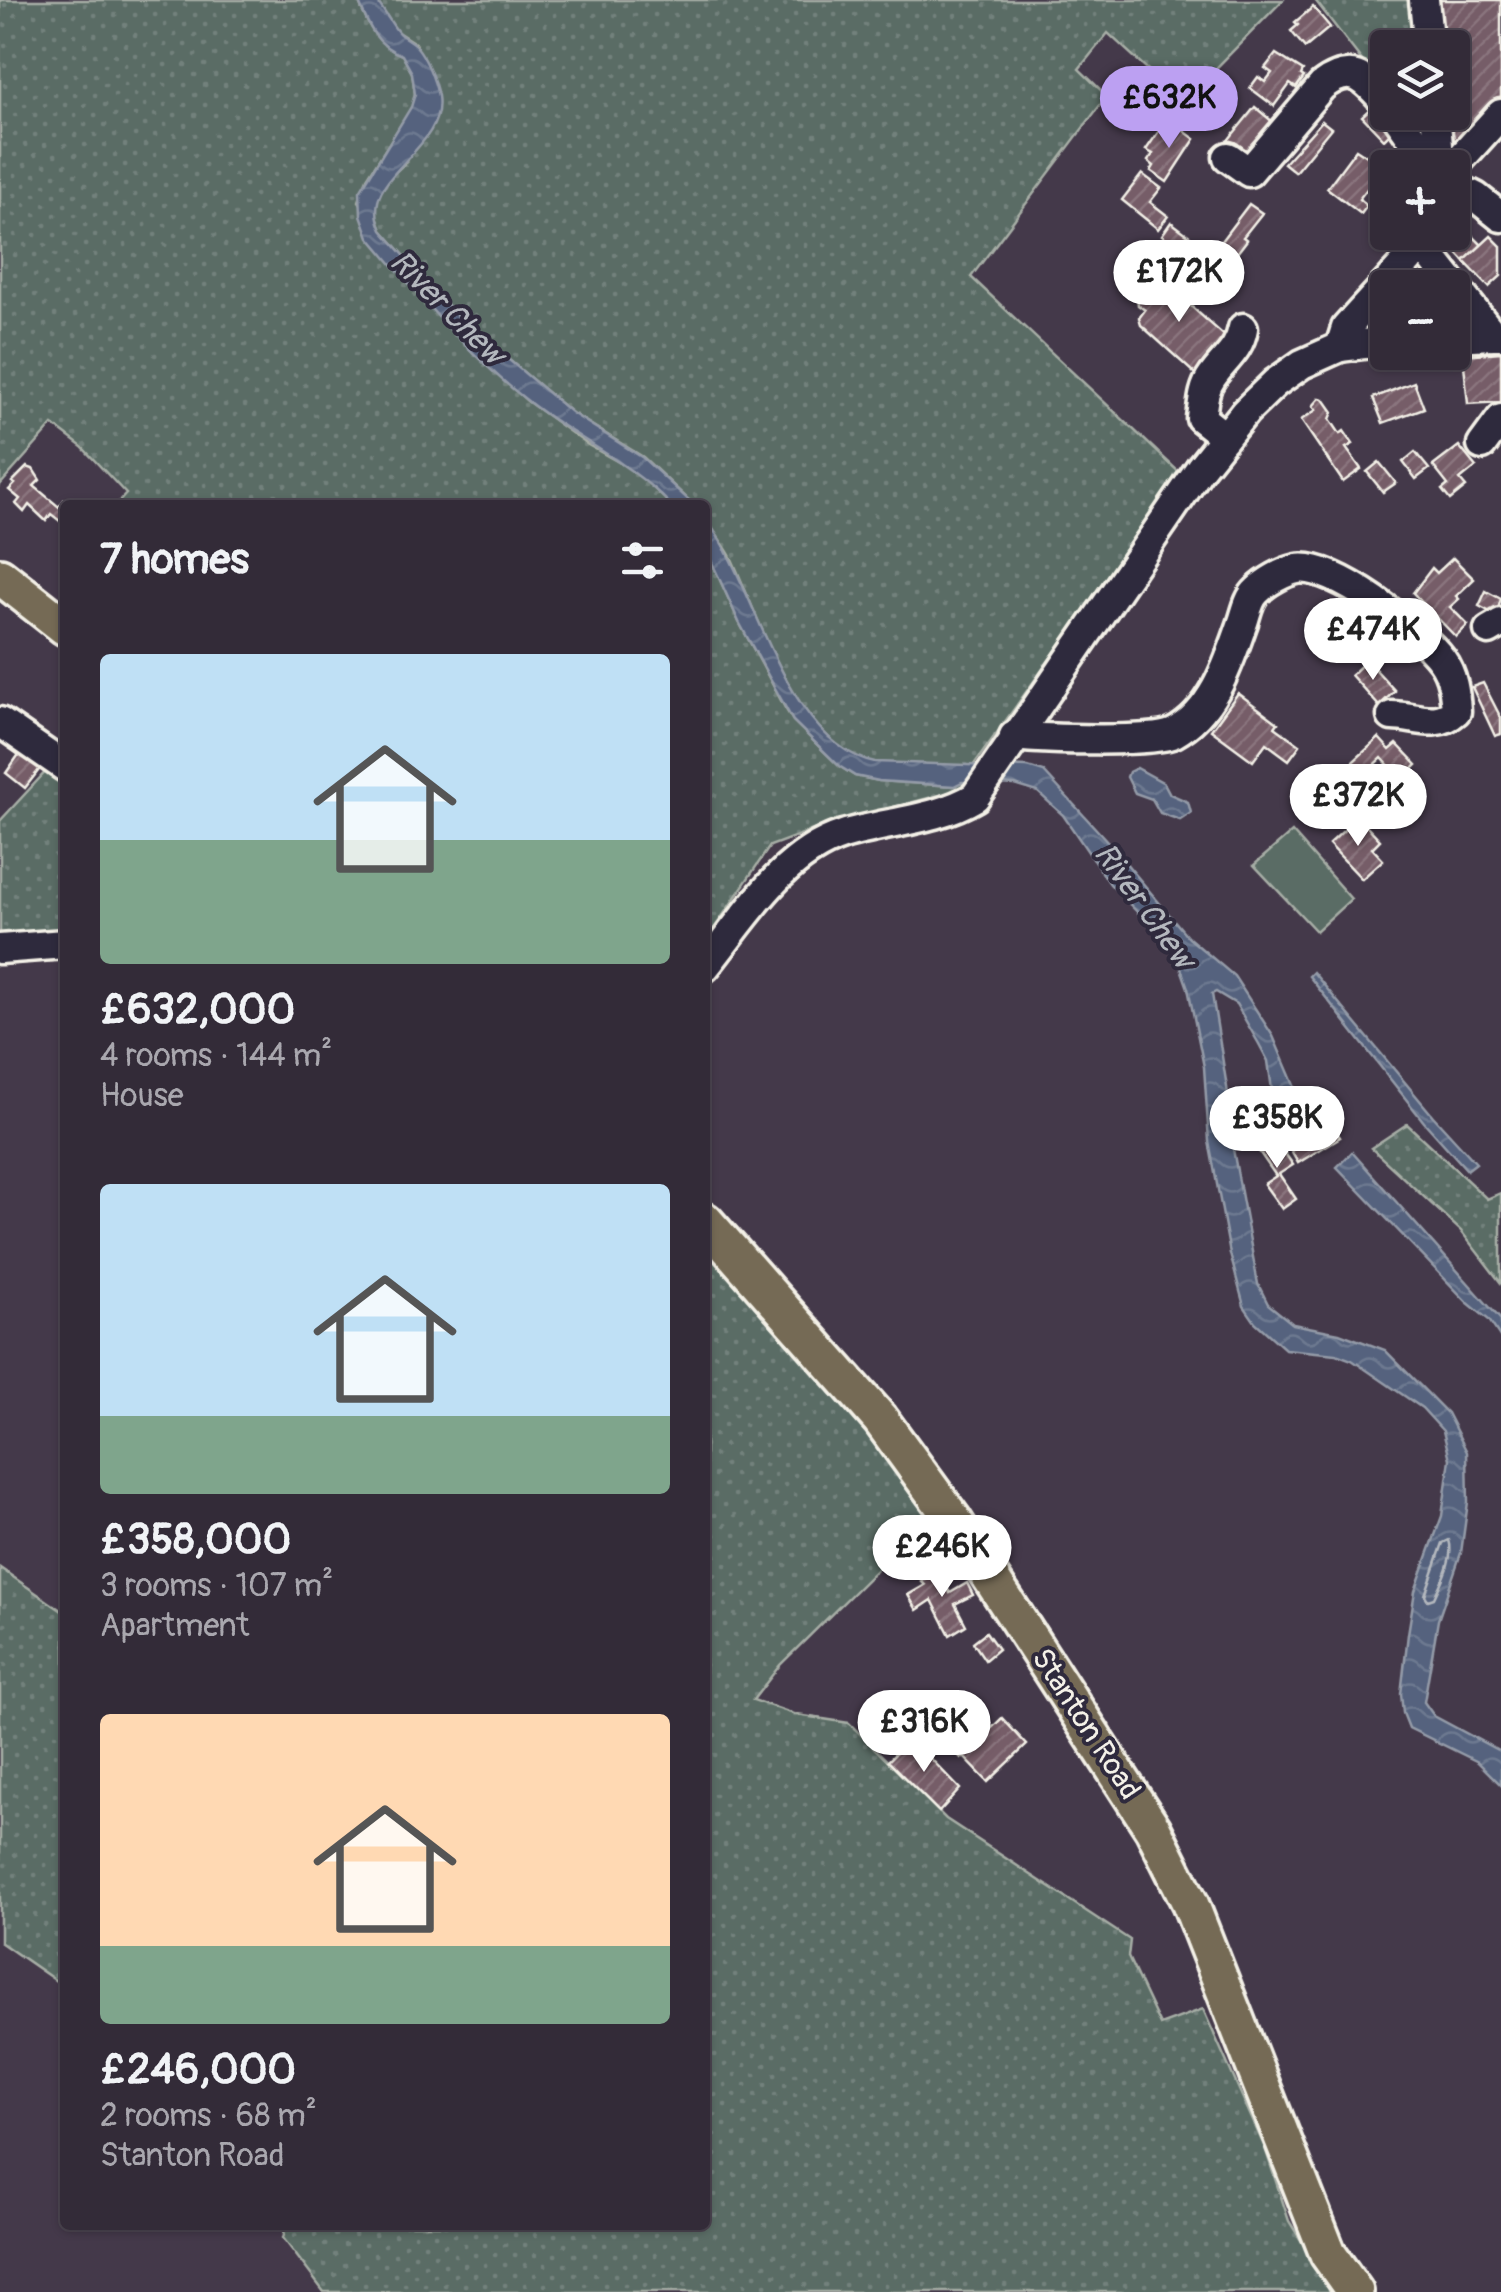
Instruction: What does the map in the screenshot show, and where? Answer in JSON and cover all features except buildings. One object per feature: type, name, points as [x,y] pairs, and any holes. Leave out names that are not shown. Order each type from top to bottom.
[{"type":"main road","points":[[6,592],[60,624]]},
{"type":"main road","name":"Stanton Road","points":[[710,1227],[880,1420],[952,1518],[1153,1829],[1190,1902],[1328,2254],[1355,2292]]},
{"type":"street","points":[[1424,0],[1427,30]]},
{"type":"street","points":[[1228,156],[1249,172],[1322,86],[1336,75],[1351,73],[1370,86]]},
{"type":"street","points":[[1468,150],[1501,114]]},
{"type":"street","points":[[1408,130],[1423,150]]},
{"type":"street","points":[[1470,194],[1501,217]]},
{"type":"street","points":[[1340,347],[1346,328],[1414,250]]},
{"type":"street","points":[[1432,250],[1497,335]]},
{"type":"street","points":[[1224,437],[1201,418],[1203,398],[1209,380],[1240,344],[1243,328]]},
{"type":"street","points":[[1470,336],[1497,335]]},
{"type":"street","points":[[710,960],[756,901],[788,867],[810,852],[838,837],[956,808],[975,797],[1244,412],[1275,382],[1302,364],[1340,347],[1370,343]]},
{"type":"street","points":[[1482,445],[1501,419]]},
{"type":"street","points":[[1010,742],[1172,735],[1206,708],[1253,593],[1274,578],[1299,568],[1332,574],[1388,610],[1443,661],[1454,689],[1456,711],[1434,722],[1392,716]]},
{"type":"street","points":[[0,722],[60,763]]},
{"type":"street","points":[[0,949],[60,944]]},
{"type":"green space","points":[[0,0],[358,0],[379,40],[402,55],[412,73],[415,94],[412,107],[367,178],[359,201],[416,289],[467,345],[527,401],[588,445],[638,473],[666,500],[121,500],[126,494],[82,447],[53,425],[0,485]]},
{"type":"green space","points":[[376,0],[1283,0],[1183,102],[1108,33],[1079,69],[1107,96],[971,277],[1182,475],[973,766],[883,765],[858,758],[835,744],[815,723],[781,670],[732,559],[710,523],[710,500],[689,500],[643,457],[572,413],[459,318],[382,230],[376,200],[389,178],[406,162],[434,82],[415,43],[396,31]]},
{"type":"green space","points":[[1315,0],[1436,0],[1439,30],[1370,30],[1370,71]]},
{"type":"green space","points":[[710,558],[739,622],[793,721],[839,766],[855,776],[879,781],[954,786],[961,782],[967,788],[829,824],[770,846],[710,935]]},
{"type":"green space","points":[[51,766],[60,772],[60,930],[0,935],[0,821]]},
{"type":"green space","points":[[1292,832],[1351,899],[1316,931],[1254,865]]},
{"type":"green space","points":[[1407,1124],[1487,1199],[1501,1193],[1501,1283],[1461,1231],[1371,1148]]},
{"type":"green space","points":[[710,1241],[741,1271],[933,1514],[780,1665],[753,1700],[797,1715],[849,1723],[946,1819],[1130,1940],[1128,1957],[1160,2025],[1203,2009],[1265,2148],[1289,2221],[1333,2292],[324,2292],[283,2238],[285,2230],[710,2230]]},
{"type":"green space","points":[[0,1568],[60,1610],[60,1984],[0,1942]]},
{"type":"water","name":"River Chew","points":[[358,0],[376,0],[398,32],[416,46],[430,70],[438,96],[437,116],[429,133],[381,194],[377,211],[382,230],[459,318],[572,413],[643,458],[689,500],[666,500],[638,476],[507,384],[444,324],[369,237],[361,215],[360,191],[415,94],[412,73],[402,55],[379,40]]},
{"type":"water","name":"River Chew","points":[[710,525],[724,546],[795,694],[817,725],[844,749],[875,762],[1028,767],[1044,772],[1189,938],[1234,976],[1273,1036],[1299,1097],[1281,1109],[1272,1090],[1268,1061],[1236,1004],[1216,992],[1212,994],[1230,1106],[1230,1133],[1258,1284],[1268,1304],[1293,1324],[1339,1333],[1385,1350],[1447,1413],[1467,1452],[1468,1502],[1461,1553],[1438,1620],[1424,1702],[1434,1716],[1501,1752],[1501,1785],[1478,1762],[1409,1728],[1403,1713],[1401,1694],[1415,1591],[1442,1516],[1450,1459],[1443,1431],[1422,1408],[1352,1360],[1336,1354],[1285,1349],[1255,1322],[1244,1306],[1209,1141],[1204,1067],[1188,988],[1175,951],[1110,884],[1063,815],[1038,792],[1015,785],[879,781],[855,776],[839,766],[793,721],[739,622],[710,558]]},
{"type":"water","points":[[1137,768],[1164,783],[1170,794],[1188,802],[1191,813],[1180,820],[1160,813],[1152,799],[1135,793],[1127,777]]},
{"type":"water","points":[[1313,972],[1476,1163],[1467,1170],[1424,1122],[1309,976]]},
{"type":"water","points":[[1352,1152],[1501,1320],[1501,1338],[1489,1320],[1337,1167]]}]
